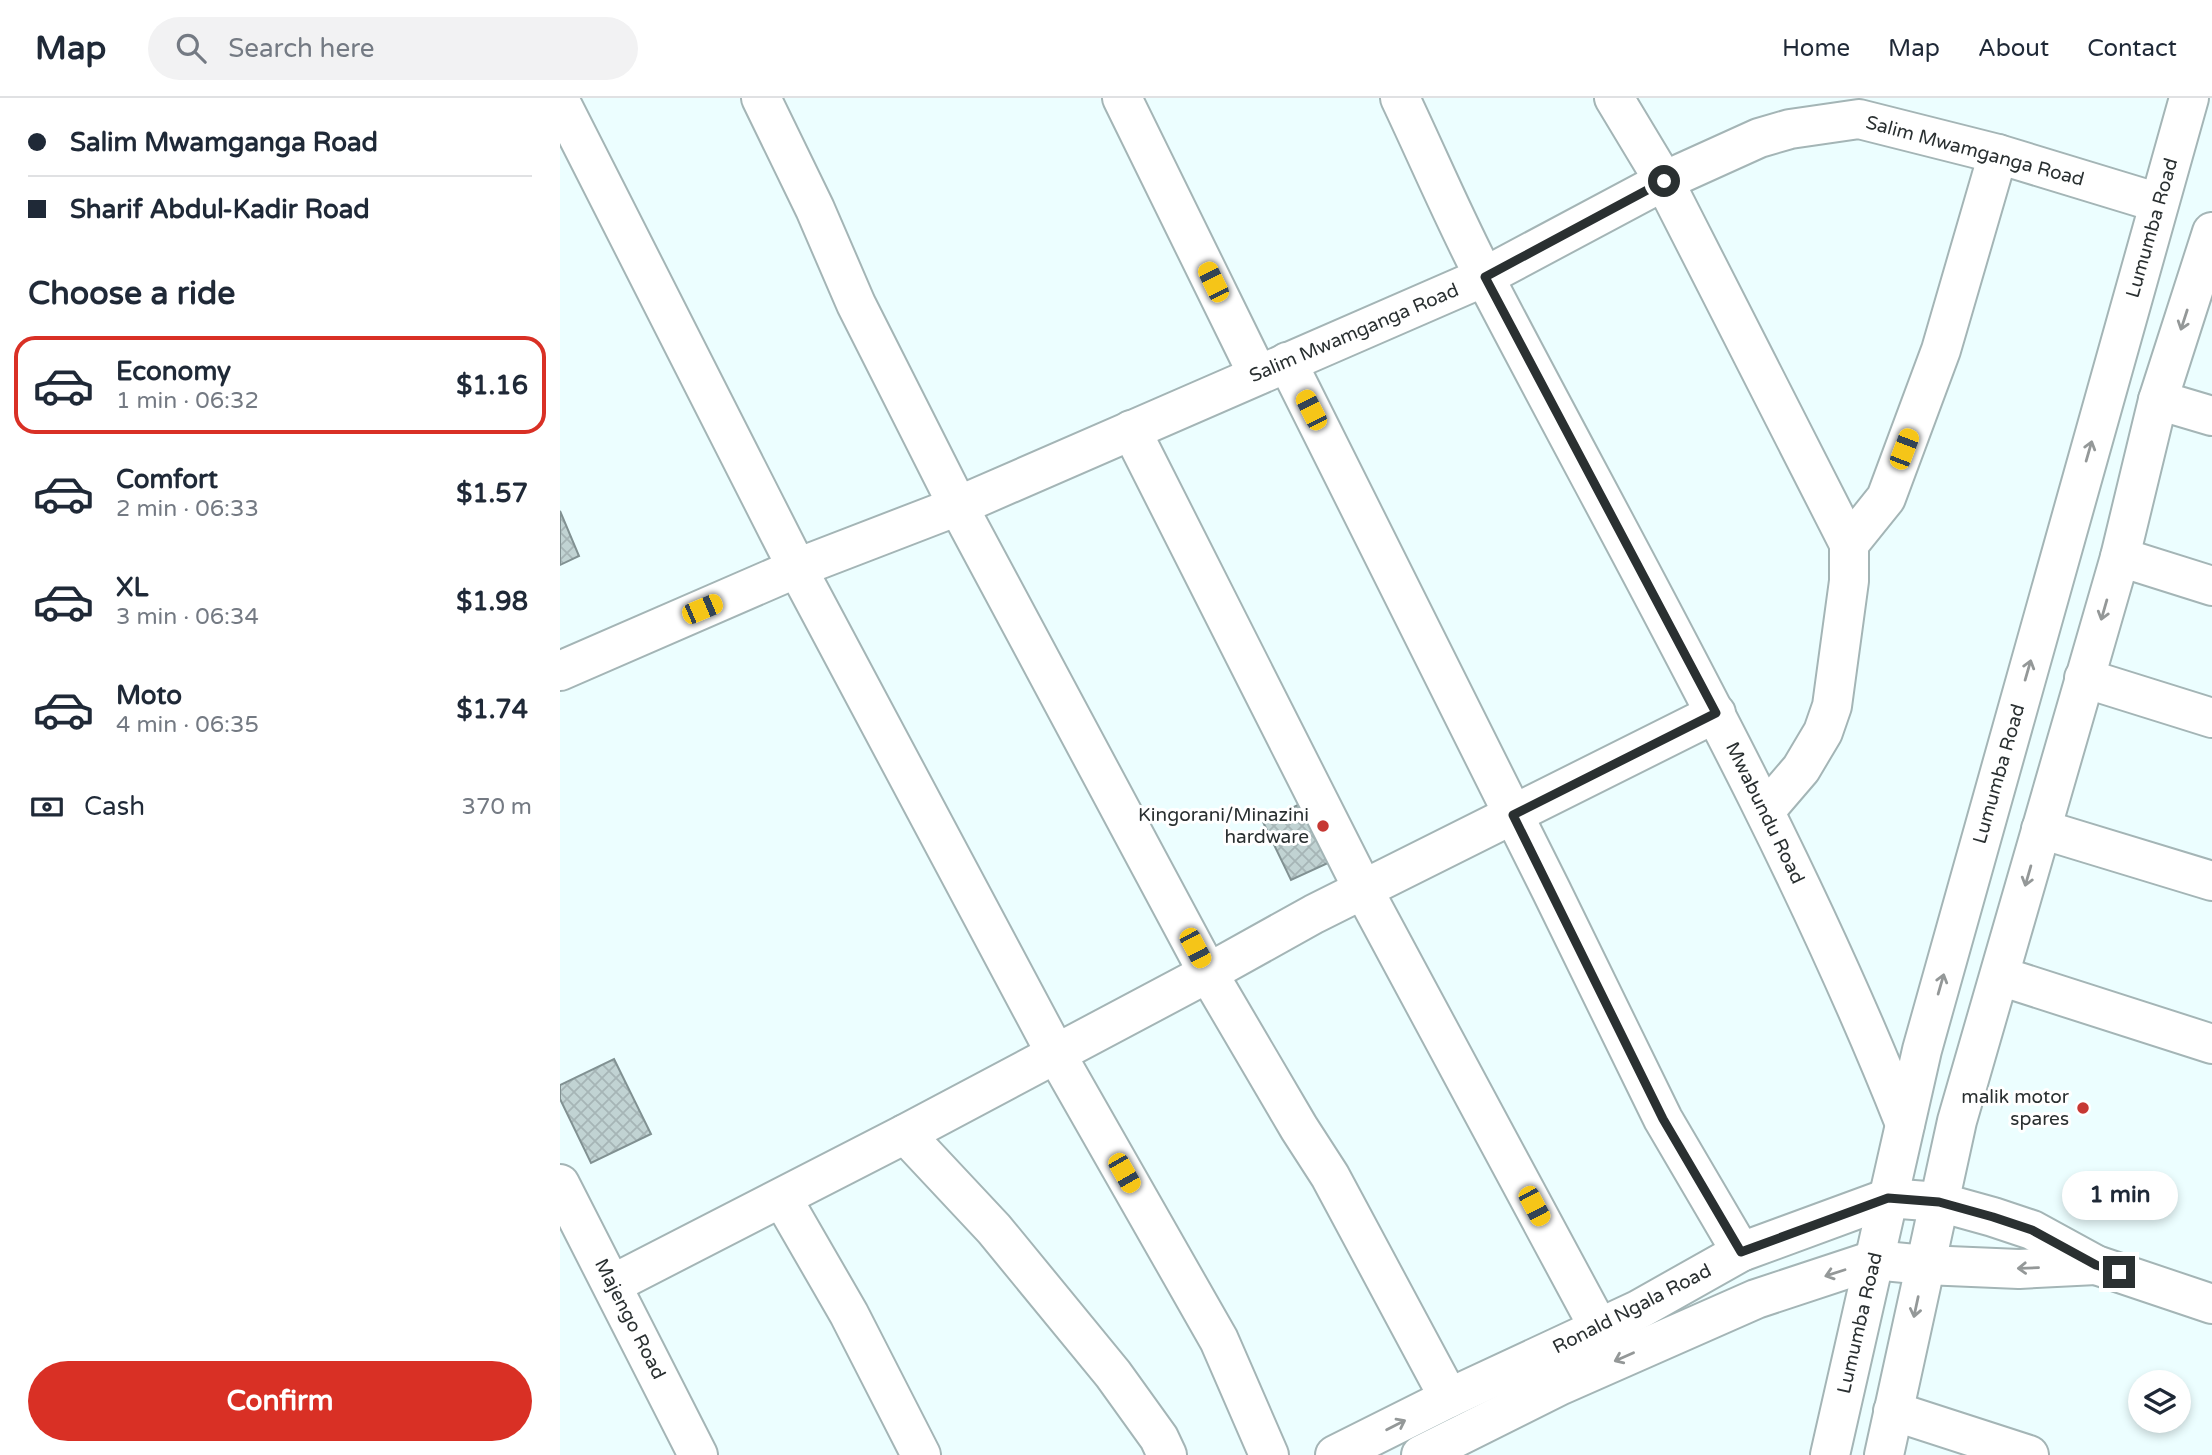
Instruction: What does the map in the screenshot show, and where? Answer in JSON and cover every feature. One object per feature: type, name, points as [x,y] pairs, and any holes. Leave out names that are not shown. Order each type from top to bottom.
[{"type":"street","points":[[761,98],[815,209],[856,304],[958,506],[1208,973],[1330,1177],[1449,1398]]},
{"type":"street","points":[[1122,98],[1272,368],[1513,815],[1663,1119],[1741,1252]]},
{"type":"street","name":"Mwabundu Road","points":[[1400,98],[1485,277],[1716,713],[1765,811],[1868,1032],[1905,1124]]},
{"type":"street","points":[[1614,98],[1664,181],[1849,544],[1849,581],[1832,706],[1823,732],[1801,769],[1765,811]]},
{"type":"street","name":"Lumumba Road","points":[[1830,1455],[1926,1036],[2189,98]]},
{"type":"street","points":[[560,101],[797,568],[1056,1054],[1219,1340],[1269,1455]]},
{"type":"street","name":"Salim Mwamganga Road","points":[[560,671],[797,568],[958,506],[1485,277],[1664,181],[1790,128],[1859,119],[1998,155],[2159,203]]},
{"type":"street","points":[[1849,544],[1885,498],[1941,350],[1998,155]]},
{"type":"street","points":[[1884,1455],[1956,1121],[2120,557],[2158,400],[2207,270],[2212,232]]},
{"type":"street","points":[[2158,400],[2212,416]]},
{"type":"street","points":[[1131,430],[1364,891],[1599,1328]]},
{"type":"street","points":[[2120,557],[2212,586]]},
{"type":"street","points":[[2084,678],[2212,718]]},
{"type":"street","points":[[612,1284],[905,1134],[1314,914],[1716,713]]},
{"type":"street","points":[[2041,829],[2212,881]]},
{"type":"street","points":[[2000,976],[2212,1044]]},
{"type":"street","points":[[905,1134],[994,1229],[1113,1374],[1159,1438],[1167,1455]]},
{"type":"street","name":"Majengo Road","points":[[560,1184],[698,1455]]},
{"type":"street","points":[[782,1198],[849,1314],[921,1455]]},
{"type":"street","name":"Ronald Ngala Road","points":[[1335,1455],[1449,1398],[1638,1310],[1741,1252],[1888,1198],[1939,1202],[2032,1230],[2096,1265]]},
{"type":"street","name":"Ronald Ngala Road","points":[[1421,1455],[1561,1385],[1756,1299],[1874,1260],[2019,1269],[2096,1265]]},
{"type":"street","points":[[2096,1265],[2212,1304]]},
{"type":"street","points":[[1893,1410],[2029,1455]]},
{"type":"building","points":[[560,511],[579,556],[560,565]]},
{"type":"building","points":[[1312,798],[1341,857],[1291,880],[1263,822]]},
{"type":"building","points":[[614,1059],[651,1134],[591,1163],[560,1099],[560,1085]]},
{"type":"place","name":"Kingorani/Minazini hardware","points":[[1323,826]]},
{"type":"place","name":"malik motor spares","points":[[2083,1108]]},
{"type":"route","points":[[1664,181],[1485,277],[1716,713],[1513,815],[1663,1119],[1741,1252],[1888,1198],[1939,1202],[1993,1217],[2032,1230],[2096,1265],[2119,1272]]}]
